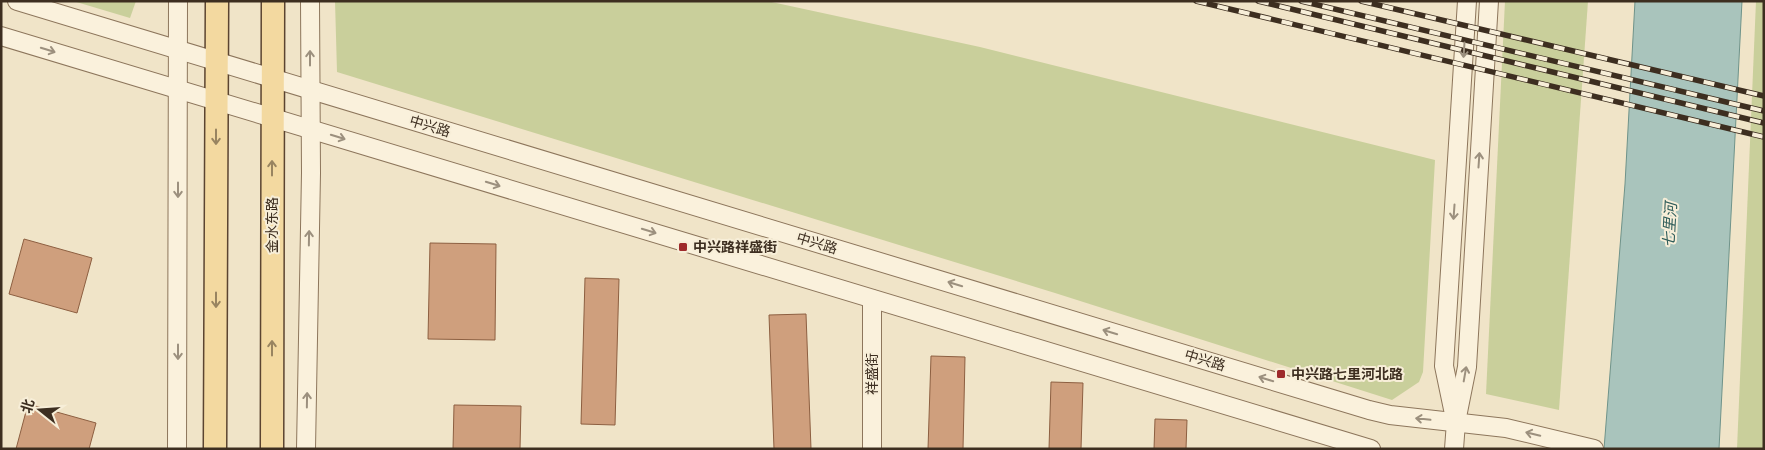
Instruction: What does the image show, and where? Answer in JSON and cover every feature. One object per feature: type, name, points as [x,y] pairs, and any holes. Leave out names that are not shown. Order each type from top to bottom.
[{"type":"main road","points":[[215,449],[217,1]]},
{"type":"main road","name":"金水东路","points":[[272,449],[273,1]]},
{"type":"street","name":"中兴路","points":[[18,1],[1369,410],[1390,415],[1506,428],[1594,449]]},
{"type":"street","points":[[177,449],[178,1]]},
{"type":"street","points":[[306,449],[310,1]]},
{"type":"street","points":[[1456,422],[1444,366],[1467,1]]},
{"type":"street","points":[[1454,449],[1456,422],[1467,367],[1489,1]]},
{"type":"street","points":[[1,36],[1372,449]]},
{"type":"street","name":"祥盛街","points":[[872,299],[872,449]]},
{"type":"green space","points":[[73,1],[136,1],[130,18]]},
{"type":"green space","points":[[335,1],[767,1],[980,47],[1435,160],[1423,372],[1419,382],[1392,400],[1055,293],[337,72]]},
{"type":"green space","points":[[1505,1],[1588,1],[1559,410],[1486,394]]},
{"type":"green space","points":[[1756,1],[1764,1],[1764,449],[1737,449]]},
{"type":"water","name":"七里河","points":[[1635,1],[1742,1],[1719,449],[1604,449],[1625,184]]},
{"type":"building","points":[[24,239],[92,258],[77,313],[9,294]]},
{"type":"building","points":[[430,243],[496,244],[495,340],[428,339]]},
{"type":"building","points":[[585,278],[619,279],[615,425],[581,424]]},
{"type":"building","points":[[806,314],[811,449],[774,449],[769,315]]},
{"type":"building","points":[[931,356],[965,357],[963,449],[928,449]]},
{"type":"building","points":[[1051,382],[1083,383],[1081,449],[1049,449]]},
{"type":"building","points":[[28,404],[96,423],[89,449],[16,449]]},
{"type":"building","points":[[454,405],[521,406],[520,449],[453,449]]},
{"type":"building","points":[[1155,419],[1187,420],[1186,449],[1154,449]]},
{"type":"railway","points":[[1196,1],[1764,137]]},
{"type":"railway","points":[[1258,1],[1764,123]]},
{"type":"railway","points":[[1301,1],[1764,111]]},
{"type":"railway","points":[[1361,1],[1764,96]]},
{"type":"place","name":"中兴路祥盛街","points":[[683,247]]},
{"type":"place","name":"中兴路七里河北路","points":[[1281,374]]}]
